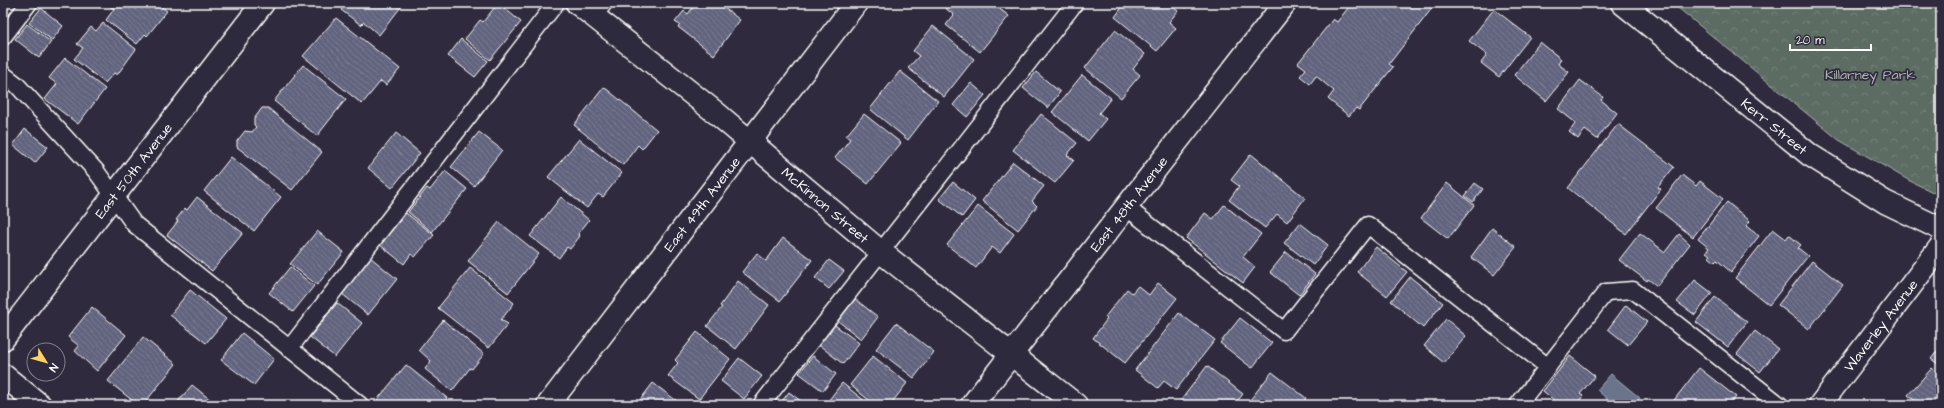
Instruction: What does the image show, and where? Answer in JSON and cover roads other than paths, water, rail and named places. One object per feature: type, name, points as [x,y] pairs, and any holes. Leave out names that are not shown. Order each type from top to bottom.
[{"type":"street","name":"East 50th Avenue","points":[[3,339],[263,3]]},
{"type":"street","name":"McKinnon Street","points":[[577,3],[599,10],[881,252],[1012,353],[1076,405]]},
{"type":"street","name":"East 49th Avenue","points":[[548,405],[856,3]]},
{"type":"street","name":"East 48th Avenue","points":[[972,405],[1285,3]]},
{"type":"street","name":"Kerr Street","points":[[1622,3],[1810,155],[1885,202],[1941,229]]},
{"type":"street","name":"Waverley Avenue","points":[[1820,405],[1941,246]]},
{"type":"street","points":[[3,375],[40,405]]},
{"type":"lane","points":[[3,37],[29,3]]},
{"type":"lane","points":[[289,349],[556,3]]},
{"type":"lane","points":[[761,405],[1075,3]]},
{"type":"lane","points":[[3,74],[16,84],[96,171],[134,224],[360,405]]},
{"type":"lane","points":[[1126,207],[1284,331],[1368,225],[1548,367]]},
{"type":"lane","points":[[1518,405],[1606,292],[1633,290],[1780,405]]},
{"type":"water","points":[[1611,374],[1640,398],[1634,405],[1614,405],[1597,390]]},
{"type":"park label","name":"Killarney Park","points":[[1870,74]]}]
